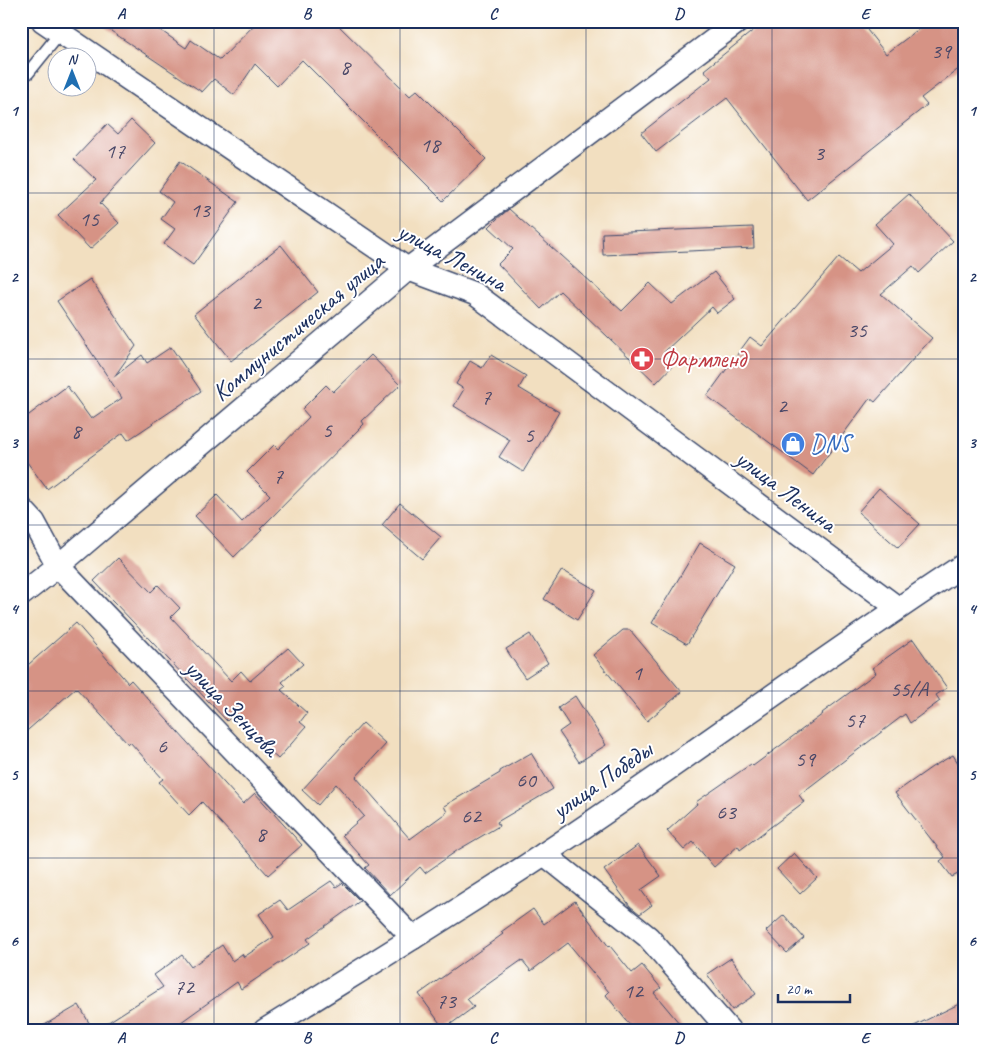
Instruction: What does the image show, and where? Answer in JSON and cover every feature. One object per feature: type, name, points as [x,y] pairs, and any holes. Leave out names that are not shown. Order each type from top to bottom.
[{"type":"street","name":"Коммунистическая улица","points":[[21,595],[58,566],[408,270],[739,21]]},
{"type":"street","name":"улица Ленина","points":[[52,27],[408,270],[474,294],[898,608]]},
{"type":"street","name":"улица Зенцова","points":[[21,508],[34,522],[58,566],[413,938]]},
{"type":"street","name":"улица Победы","points":[[264,1030],[544,854],[898,608],[965,564]]},
{"type":"street","points":[[544,854],[648,938],[729,1030]]},
{"type":"lane","points":[[21,77],[28,72],[52,27]]},
{"type":"building","points":[[96,21],[147,21],[186,48],[191,40],[220,60],[258,21],[334,21],[410,96],[417,90],[486,159],[443,201],[302,60],[277,86],[255,64],[234,95],[214,79],[202,92]]},
{"type":"building","points":[[765,21],[860,21],[886,54],[929,21],[965,21],[965,64],[921,98],[927,105],[807,200],[727,98],[656,152],[641,133],[711,78],[704,70]]},
{"type":"building","points":[[131,120],[155,143],[100,203],[119,223],[90,249],[58,215],[96,180],[74,159],[107,124],[118,134]]},
{"type":"building","points":[[180,161],[238,202],[193,265],[164,244],[175,229],[161,219],[173,202],[159,191]]},
{"type":"building","points":[[909,194],[953,241],[919,273],[913,266],[881,294],[932,338],[875,402],[870,398],[813,475],[707,396],[750,337],[762,346],[839,257],[858,273],[893,244],[875,224]]},
{"type":"building","points":[[509,209],[622,311],[650,283],[672,304],[714,272],[735,299],[717,313],[712,307],[664,352],[675,363],[656,383],[560,291],[541,309],[498,264],[513,249],[489,227]]},
{"type":"building","points":[[753,227],[754,248],[603,255],[602,233]]},
{"type":"building","points":[[281,245],[318,292],[231,361],[194,314]]},
{"type":"building","points":[[90,279],[136,346],[114,377],[142,355],[147,363],[171,347],[201,391],[128,440],[123,433],[47,489],[21,454],[21,421],[67,386],[91,419],[122,398],[57,301]]},
{"type":"building","points":[[371,355],[400,385],[362,421],[364,424],[234,557],[195,516],[217,495],[242,522],[270,495],[247,472],[274,445],[278,449],[309,417],[302,409],[326,385],[333,392]]},
{"type":"building","points":[[491,355],[526,376],[519,388],[559,412],[523,472],[499,457],[510,440],[454,406],[464,389],[456,384],[470,361],[482,368]]},
{"type":"building","points":[[879,488],[920,524],[898,548],[858,512]]},
{"type":"building","points":[[400,503],[441,537],[422,559],[382,525]]},
{"type":"building","points":[[700,543],[735,564],[687,644],[652,623]]},
{"type":"building","points":[[118,558],[151,592],[158,585],[180,608],[171,617],[231,681],[241,671],[250,681],[288,648],[303,664],[282,682],[286,686],[281,690],[307,713],[300,722],[306,727],[278,759],[231,717],[227,721],[94,581]]},
{"type":"building","points":[[562,570],[596,590],[577,620],[544,599]]},
{"type":"building","points":[[76,623],[128,683],[131,680],[243,804],[255,793],[302,845],[268,875],[202,802],[189,815],[159,782],[163,779],[130,742],[128,744],[76,688],[21,736],[21,671]]},
{"type":"building","points":[[623,630],[630,630],[682,692],[647,721],[593,655]]},
{"type":"building","points":[[530,634],[548,663],[525,678],[506,649]]},
{"type":"building","points":[[913,639],[947,688],[936,695],[940,701],[910,723],[905,714],[799,795],[804,802],[740,850],[738,846],[714,867],[693,842],[684,850],[667,831],[697,804],[696,802],[751,764],[753,766],[823,714],[876,673],[872,668]]},
{"type":"building","points":[[575,696],[606,745],[579,762],[559,732],[569,725],[558,708]]},
{"type":"building","points":[[363,723],[386,744],[356,777],[410,839],[447,812],[444,806],[531,753],[553,789],[497,822],[499,826],[458,850],[425,873],[420,867],[390,895],[365,868],[369,865],[342,835],[364,816],[336,784],[318,805],[302,790]]},
{"type":"building","points":[[953,755],[965,774],[965,883],[958,874],[952,877],[940,861],[945,857],[895,793]]},
{"type":"building","points":[[638,845],[661,876],[641,890],[652,905],[640,914],[630,906],[604,870]]},
{"type":"building","points":[[794,853],[817,878],[800,894],[777,869]]},
{"type":"building","points":[[331,881],[336,887],[342,883],[360,901],[307,939],[310,943],[241,989],[237,982],[170,1030],[96,1030],[163,987],[154,975],[182,955],[191,967],[222,945],[232,961],[242,954],[244,957],[274,937],[259,914],[280,900],[288,910]]},
{"type":"building","points":[[575,901],[609,947],[632,973],[642,965],[661,988],[654,993],[685,1030],[634,1030],[606,995],[609,992],[568,943],[531,971],[522,960],[467,999],[474,1007],[444,1029],[419,994],[503,934],[501,932],[533,909],[544,924]]},
{"type":"building","points":[[784,915],[804,938],[787,953],[766,931]]},
{"type":"building","points":[[731,958],[756,994],[732,1010],[707,974]]},
{"type":"building","points":[[965,1001],[965,1030],[906,1030]]},
{"type":"building","points":[[79,1005],[93,1030],[36,1030]]},
{"type":"place","name":"Фармленд","points":[[642,359]]},
{"type":"place","name":"DNS","points":[[793,444]]}]
